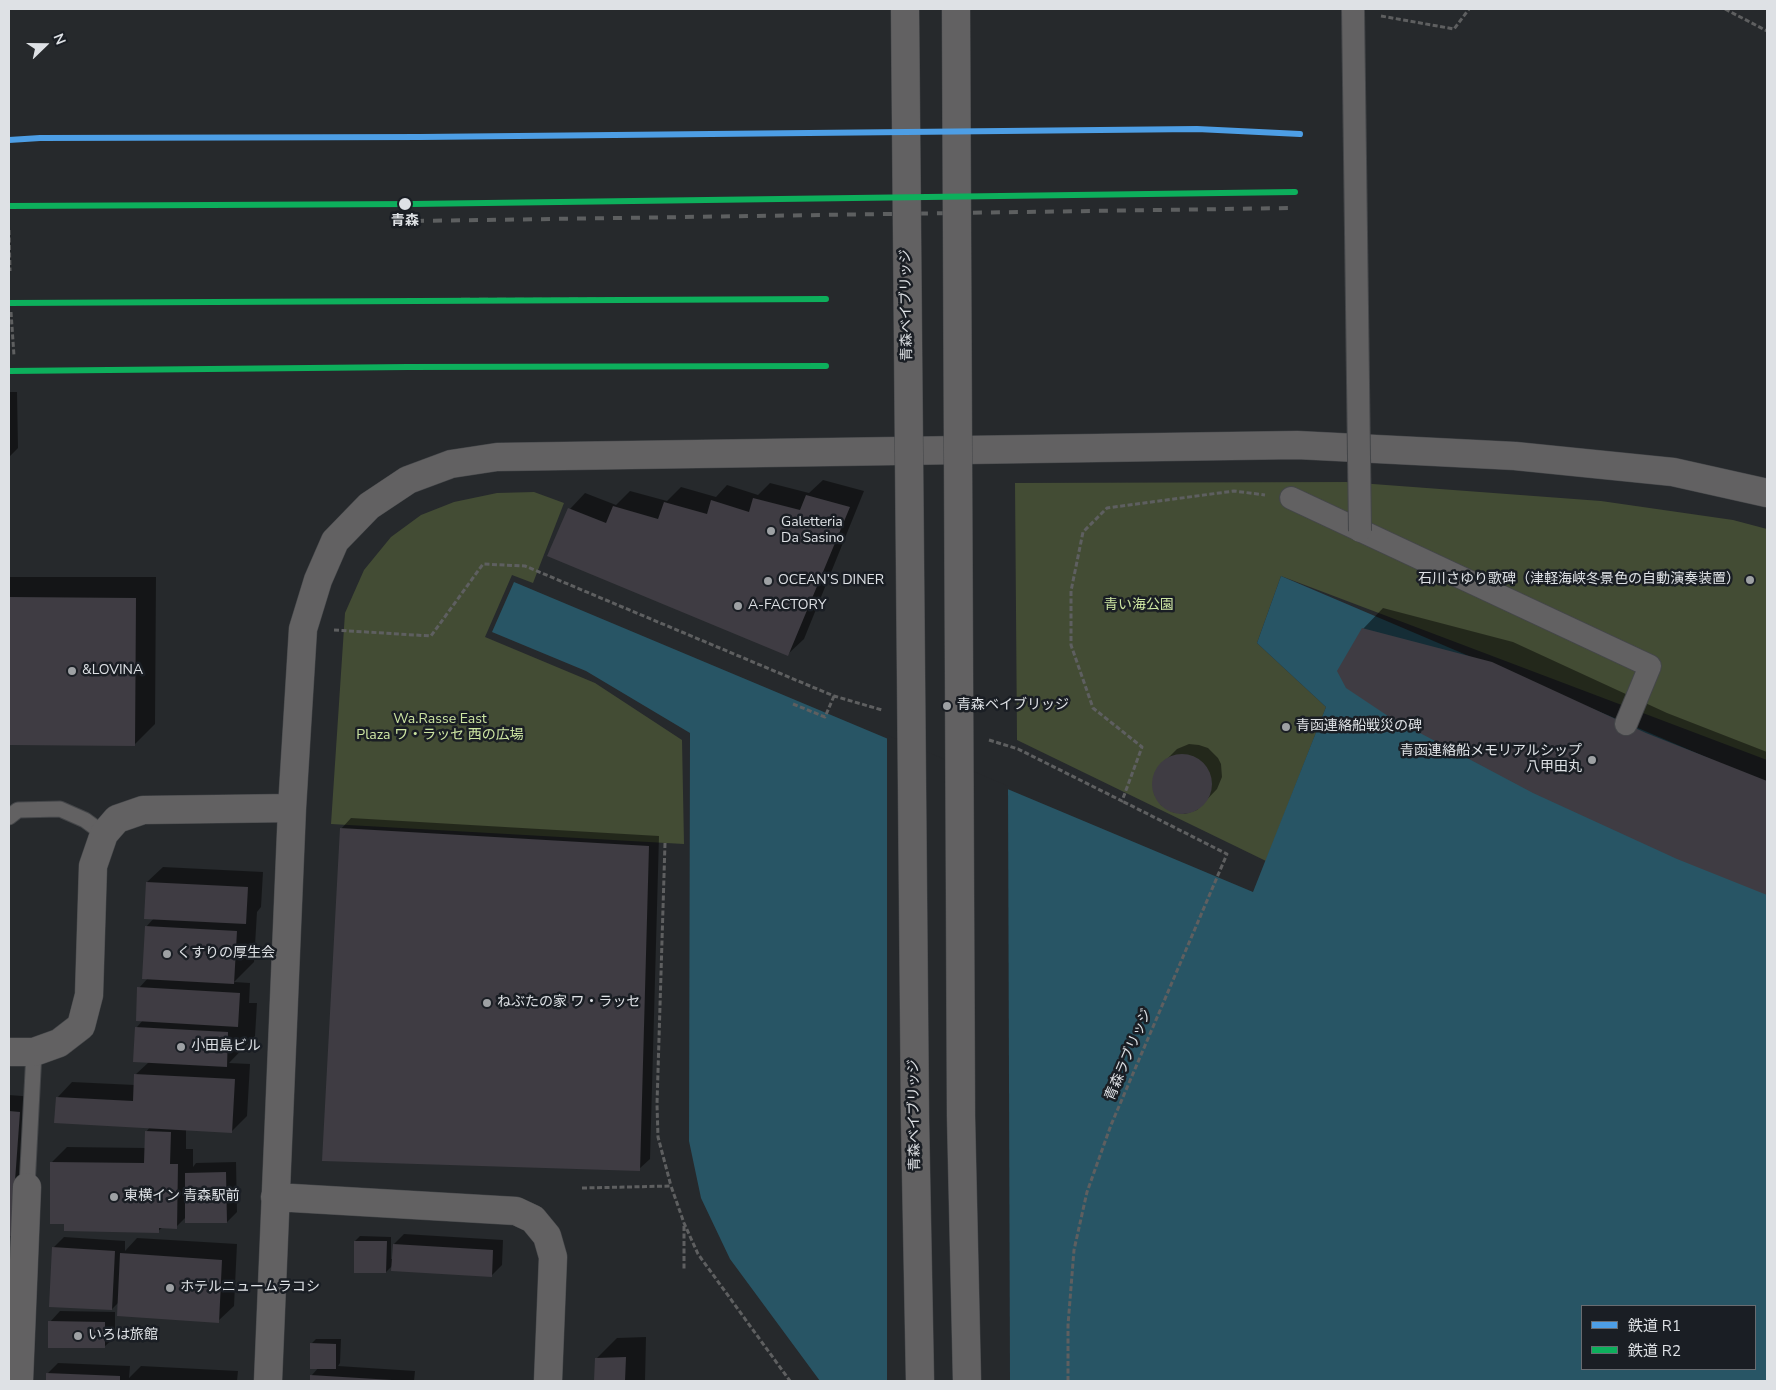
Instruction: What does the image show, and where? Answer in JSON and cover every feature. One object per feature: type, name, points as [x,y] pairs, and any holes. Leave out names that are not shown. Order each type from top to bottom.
[{"type":"street","name":"青森ベイブリッジ","points":[[905,9],[915,1119],[920,1381]]},
{"type":"street","points":[[956,9],[961,1116],[967,1381]]},
{"type":"street","points":[[1353,9],[1360,531]]},
{"type":"street","points":[[268,1381],[292,808],[303,628],[318,580],[335,541],[370,506],[408,480],[451,464],[497,457],[1297,445],[1525,457],[1673,472],[1767,493]]},
{"type":"street","points":[[1291,498],[1650,666],[1626,724]]},
{"type":"street","points":[[21,1052],[59,1043],[81,1026],[89,994],[93,866],[104,834],[117,819],[144,810],[292,808]]},
{"type":"street","points":[[19,1381],[27,1187]]},
{"type":"street","points":[[275,1197],[516,1211],[533,1219],[547,1236],[553,1257],[548,1381]]},
{"type":"lane","points":[[9,817],[18,810],[60,809],[84,820],[104,834]]},
{"type":"lane","points":[[21,1052],[27,1187]]},
{"type":"path","points":[[1380,16],[1454,30],[1469,9]]},
{"type":"path","points":[[1725,9],[1767,31]]},
{"type":"path","points":[[9,230],[10,271]]},
{"type":"path","points":[[12,312],[10,340],[14,356]]},
{"type":"path","points":[[982,738],[1018,749],[1122,801],[1142,747],[1093,708],[1071,645],[1071,592],[1083,532],[1107,508],[1234,492]]},
{"type":"path","points":[[303,628],[431,636],[483,564],[525,566],[834,696],[889,712]]},
{"type":"path","points":[[793,704],[825,717],[834,696]]},
{"type":"path","name":"青森ラブリッジ","points":[[1068,1381],[1068,1325],[1074,1250],[1087,1192],[1111,1126],[1227,854],[1122,801]]},
{"type":"path","points":[[665,843],[657,1104],[658,1138],[671,1186],[684,1223],[698,1254],[790,1381]]},
{"type":"path","points":[[582,1188],[671,1186]]},
{"type":"path","points":[[684,1223],[684,1269]]},
{"type":"green space","name":"青い海公園","points":[[1346,482],[1601,501],[1733,520],[1767,529],[1767,760],[1281,576],[1257,643],[1326,707],[1266,861],[1017,740],[1015,483]]},
{"type":"green space","name":"Wa.Rasse East Plaza ワ・ラッセ 西の広場","points":[[534,492],[564,503],[533,583],[512,575],[485,637],[595,683],[682,740],[684,844],[331,824],[345,613],[364,570],[391,537],[421,515],[454,502],[497,493]]},
{"type":"water","points":[[1281,576],[1767,783],[1767,1381],[820,1381],[730,1259],[701,1198],[689,1141],[690,733],[586,671],[492,632],[514,582],[1253,892],[1326,707],[1257,643]]},
{"type":"pier","points":[[887,735],[1008,786],[1010,1381],[887,1381]]},
{"type":"building","name":"A-FACTORY","points":[[806,495],[850,507],[788,656],[547,556],[568,508],[606,523],[613,506],[658,519],[664,502],[707,514],[711,500],[749,512],[753,498],[800,510]]},
{"type":"building","name":"&LOVINA","points":[[9,597],[136,598],[135,746],[9,745]]},
{"type":"building","name":"青函連絡船メモリアルシップ 八甲田丸","points":[[1362,628],[1492,662],[1646,733],[1767,781],[1767,895],[1677,859],[1533,793],[1388,716],[1346,688],[1337,671]]},
{"type":"building","points":[[1176,754],[1188,754],[1199,759],[1207,767],[1212,778],[1210,796],[1199,809],[1188,814],[1176,814],[1165,809],[1157,801],[1152,790],[1152,778],[1157,767],[1165,759]]},
{"type":"building","name":"ねぶたの家 ワ・ラッセ","points":[[340,828],[649,846],[640,1171],[322,1161]]},
{"type":"building","points":[[146,882],[248,887],[246,924],[144,919]]},
{"type":"building","points":[[145,926],[237,931],[234,984],[142,979]]},
{"type":"building","points":[[137,987],[240,993],[238,1027],[136,1021]]},
{"type":"building","name":"小田島ビル","points":[[135,1027],[228,1032],[227,1067],[133,1062]]},
{"type":"building","points":[[134,1074],[235,1079],[232,1133],[54,1123],[56,1097],[133,1101]]},
{"type":"building","points":[[9,1111],[20,1112],[11,1236],[9,1236]]},
{"type":"building","points":[[145,1131],[171,1132],[170,1164],[178,1164],[177,1229],[159,1228],[159,1233],[64,1231],[64,1224],[50,1224],[50,1162],[144,1163]]},
{"type":"building","points":[[226,1172],[227,1223],[185,1223],[185,1173]]},
{"type":"building","points":[[354,1241],[387,1241],[386,1273],[354,1273]]},
{"type":"building","points":[[393,1244],[493,1250],[492,1277],[391,1271]]},
{"type":"building","points":[[52,1247],[115,1251],[112,1310],[49,1307]]},
{"type":"building","name":"ホテルニュームラコシ","points":[[120,1253],[222,1260],[219,1323],[117,1316]]},
{"type":"building","points":[[48,1321],[105,1322],[105,1348],[48,1348]]},
{"type":"building","points":[[310,1343],[336,1344],[336,1369],[310,1369]]},
{"type":"building","points":[[626,1357],[625,1381],[594,1381],[595,1358]]},
{"type":"building","points":[[46,1373],[120,1376],[120,1381],[46,1381]]},
{"type":"building","points":[[310,1375],[392,1380],[392,1381],[310,1381]]},
{"type":"railway","points":[[9,206],[412,204],[1295,192]]},
{"type":"railway","points":[[415,221],[1292,208]]},
{"type":"railway","points":[[407,300],[826,299]]},
{"type":"railway","points":[[408,367],[826,366]]},
{"type":"rail line","name":"R1","points":[[9,140],[40,138],[420,137],[1197,129],[1300,134]]},
{"type":"rail line","name":"R2","points":[[9,206],[412,204],[1295,192]]},
{"type":"rail line","name":"R2","points":[[9,303],[826,299]]},
{"type":"rail line","name":"R2","points":[[9,371],[408,367],[826,366]]},
{"type":"place","name":"青森","points":[[405,204]]},
{"type":"place","name":"Galetteria Da Sasino","points":[[771,531]]},
{"type":"place","name":"石川さゆり歌碑（津軽海峡冬景色の自動演奏装置）","points":[[1750,580]]},
{"type":"place","name":"OCEAN’S DINER","points":[[768,581]]},
{"type":"place","name":"A-FACTORY","points":[[738,606]]},
{"type":"place","name":"&LOVINA","points":[[72,671]]},
{"type":"place","name":"青森ベイブリッジ","points":[[947,706]]},
{"type":"place","name":"青函連絡船戦災の碑","points":[[1286,727]]},
{"type":"place","name":"青函連絡船メモリアルシップ 八甲田丸","points":[[1592,760]]},
{"type":"place","name":"くすりの厚生会","points":[[167,954]]},
{"type":"place","name":"ねぶたの家 ワ・ラッセ","points":[[487,1003]]},
{"type":"place","name":"小田島ビル","points":[[181,1047]]},
{"type":"place","name":"東横イン 青森駅前","points":[[114,1197]]},
{"type":"place","name":"ホテルニュームラコシ","points":[[170,1288]]},
{"type":"place","name":"いろは旅館","points":[[78,1336]]}]
